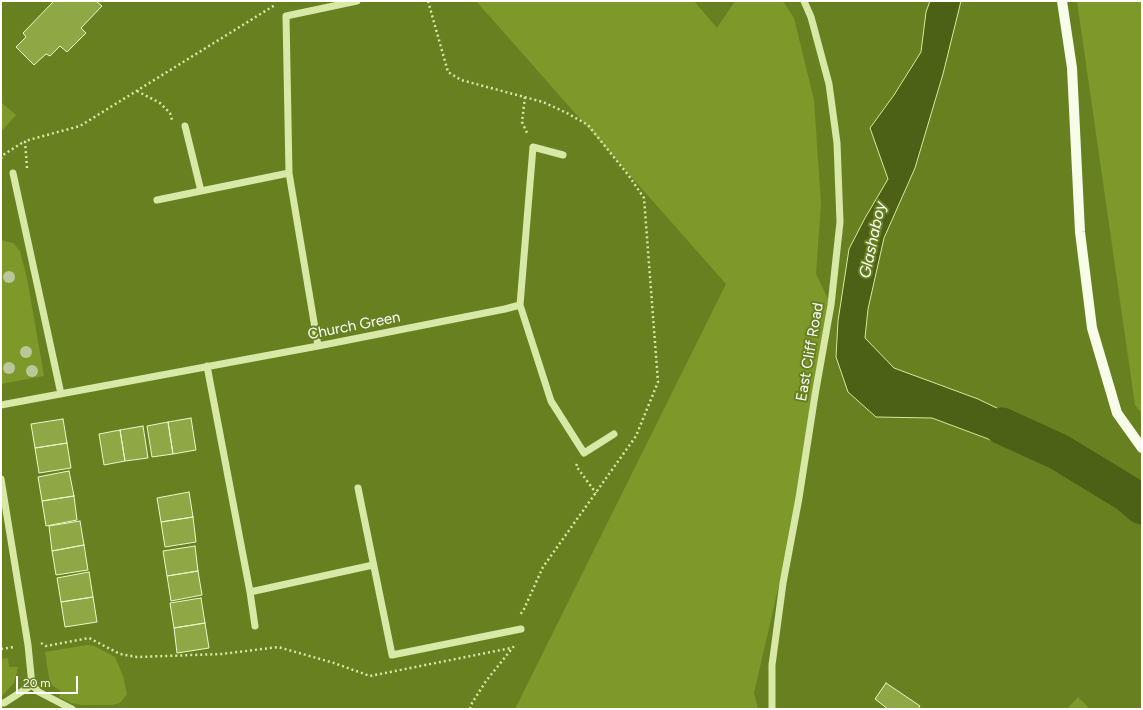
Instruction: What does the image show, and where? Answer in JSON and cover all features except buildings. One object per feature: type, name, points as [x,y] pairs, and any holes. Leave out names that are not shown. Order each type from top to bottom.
[{"type":"main road","points":[[1062,1],[1072,68],[1080,232],[1092,328],[1117,413],[1142,448]]},
{"type":"street","points":[[318,346],[289,173],[286,16],[357,1]]},
{"type":"street","name":"East Cliff Road","points":[[772,709],[772,665],[783,584],[831,305],[840,222],[837,143],[829,84],[811,17],[804,1]]},
{"type":"street","points":[[185,126],[200,191]]},
{"type":"street","points":[[563,155],[533,147],[520,304],[551,401],[584,453],[614,434]]},
{"type":"street","points":[[13,173],[61,394]]},
{"type":"street","points":[[157,200],[289,173]]},
{"type":"street","name":"Church Green","points":[[1,405],[318,346],[505,309],[520,304]]},
{"type":"street","points":[[207,366],[250,592],[255,626]]},
{"type":"street","points":[[1,479],[28,645],[32,685],[39,692],[72,709]]},
{"type":"street","points":[[358,488],[392,655],[521,629]]},
{"type":"street","points":[[250,592],[374,565]]},
{"type":"street","points":[[1,703],[4,703],[32,685]]},
{"type":"path","points":[[428,1],[448,72],[461,80],[543,102],[588,125],[629,176],[644,198],[658,382],[636,436],[543,567],[524,609],[517,618],[522,633],[486,681],[472,703],[470,709]]},
{"type":"path","points":[[1,159],[3,155],[25,141],[80,126],[276,5]]},
{"type":"path","points":[[137,91],[160,104],[170,113],[174,129],[185,126]]},
{"type":"path","points":[[524,97],[522,122],[533,147]]},
{"type":"path","points":[[13,173],[27,172],[25,141]]},
{"type":"path","points":[[584,453],[576,466],[596,492]]},
{"type":"path","points":[[28,645],[40,643],[46,646],[89,638],[120,654],[137,657],[222,654],[278,647],[334,663],[370,676],[512,648]]},
{"type":"shaded area","points":[[476,1],[694,1],[717,28],[735,1],[783,1],[794,18],[814,100],[821,204],[816,274],[831,305],[799,498],[754,693],[758,709],[515,709],[726,284]]},
{"type":"shaded area","points":[[1077,1],[1142,1],[1142,414],[1135,405]]},
{"type":"shaded area","points":[[1,102],[16,115],[1,132]]},
{"type":"shaded area","points":[[1,240],[13,243],[20,251],[27,278],[44,376],[1,384]]},
{"type":"shaded area","points":[[87,645],[94,646],[115,657],[123,676],[127,694],[120,703],[112,705],[82,705],[71,703],[59,697],[61,691],[50,684],[45,652]]},
{"type":"shaded area","points":[[8,658],[9,667],[18,667],[14,683],[1,697],[1,659]]},
{"type":"shaded area","points":[[1078,697],[1090,709],[1067,709]]},
{"type":"water","points":[[930,1],[961,1],[943,74],[915,168],[884,238],[868,309],[865,338],[894,368],[978,399],[1053,435],[1042,459],[932,418],[876,417],[848,392],[836,357],[838,321],[849,249],[888,179],[870,128],[894,95],[921,52],[926,12]]},
{"type":"waterway","name":"Glashaboy","points":[[1002,426],[1059,452],[1128,494],[1142,506]]}]
